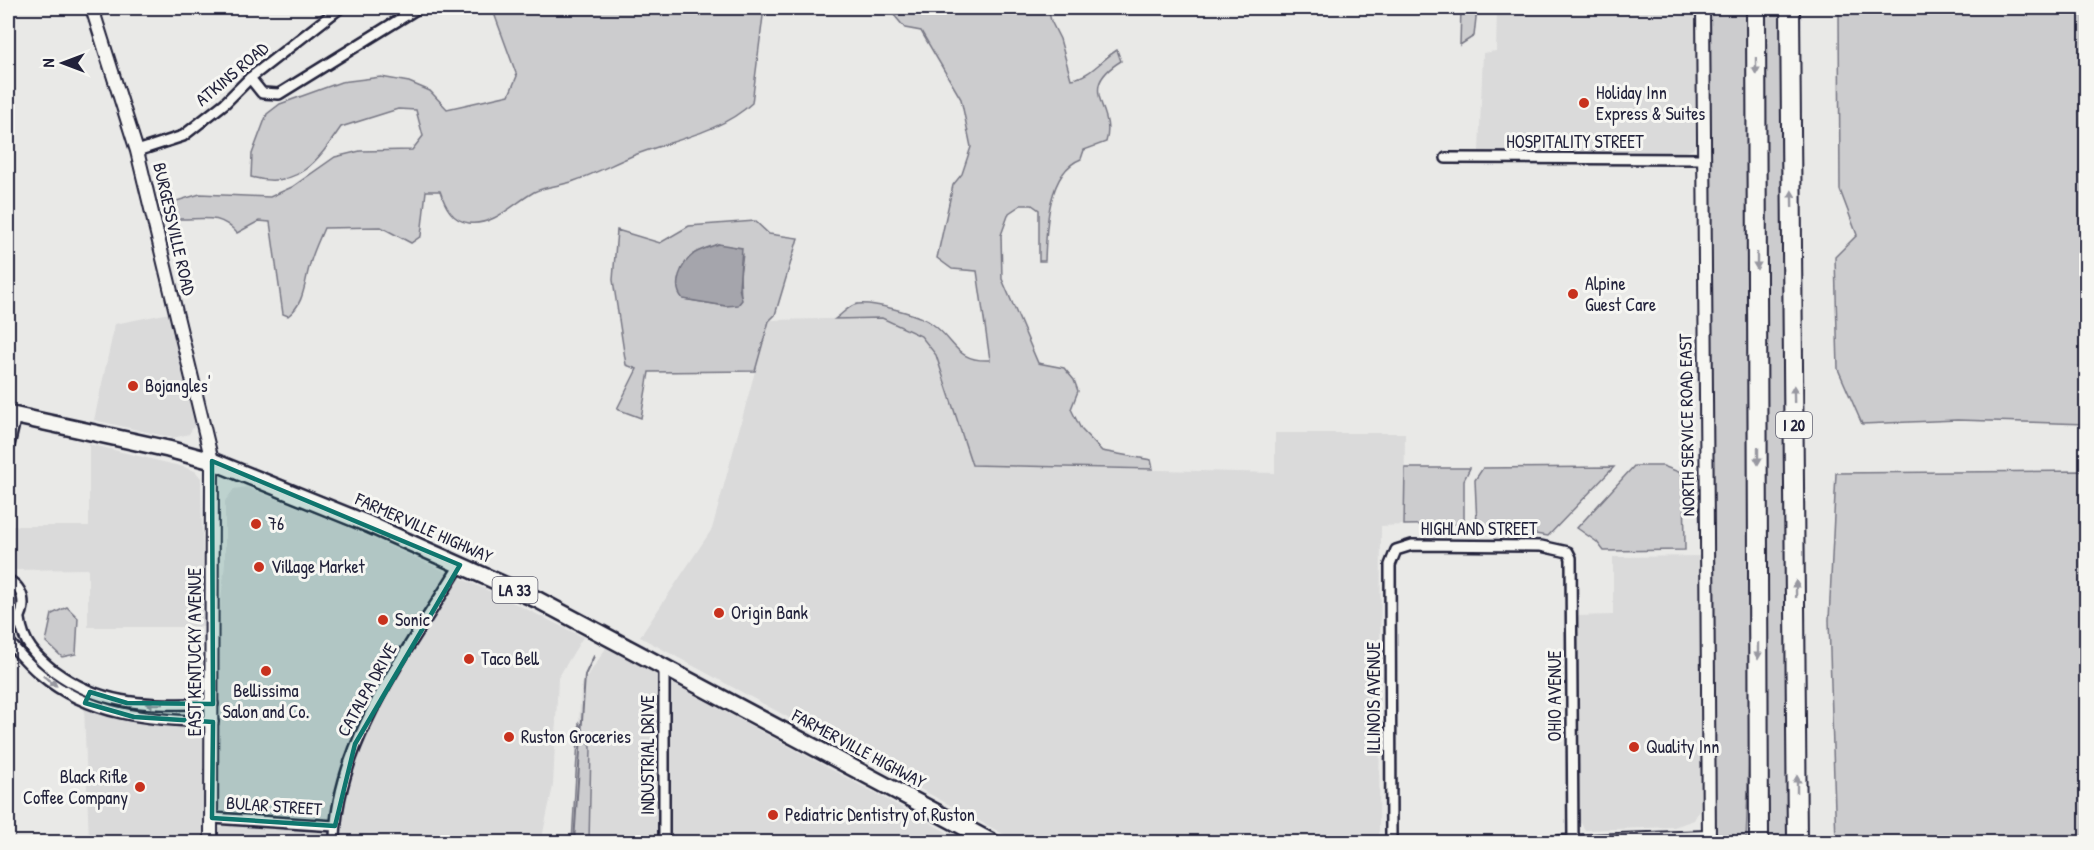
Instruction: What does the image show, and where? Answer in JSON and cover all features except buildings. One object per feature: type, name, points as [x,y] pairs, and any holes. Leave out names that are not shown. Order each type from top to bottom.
[{"type":"highway","name":"I 20","points":[[1756,8],[1759,843]]},
{"type":"highway","name":"I 20","points":[[1790,8],[1797,843]]},
{"type":"main road","name":"FARMERVILLE HIGHWAY","points":[[12,415],[168,449],[212,461],[368,524],[538,600],[992,843]]},
{"type":"street","name":"BURGESSVILLE ROAD","points":[[92,8],[137,151],[212,461]]},
{"type":"street","name":"ATKINS ROAD","points":[[137,151],[183,136],[225,103],[250,78],[340,8]]},
{"type":"street","points":[[250,78],[262,93],[279,94],[418,8]]},
{"type":"street","name":"NORTH SERVICE ROAD EAST","points":[[1703,8],[1709,840]]},
{"type":"street","name":"HOSPITALITY STREET","points":[[1446,158],[1703,159]]},
{"type":"street","points":[[8,450],[12,415]]},
{"type":"street","name":"EAST KENTUCKY AVENUE","points":[[212,461],[212,843]]},
{"type":"street","name":"HIGHLAND STREET","points":[[1392,554],[1400,548],[1412,545],[1541,546],[1568,552]]},
{"type":"street","name":"OHIO AVENUE","points":[[1568,552],[1570,558],[1573,840]]},
{"type":"street","name":"ILLINOIS AVENUE","points":[[1391,843],[1390,570],[1392,554]]},
{"type":"street","name":"CATALPA DRIVE","points":[[335,843],[335,826],[342,782],[355,744],[369,714],[460,565]]},
{"type":"street","points":[[9,580],[18,588],[24,603],[20,619],[24,638],[37,657],[63,677],[90,692],[127,703],[213,704]]},
{"type":"street","points":[[8,629],[20,619]]},
{"type":"street","points":[[8,641],[51,683],[85,703],[132,716],[213,722]]},
{"type":"street","name":"INDUSTRIAL DRIVE","points":[[664,667],[664,843]]},
{"type":"street","points":[[85,703],[90,692]]},
{"type":"street","name":"BULAR STREET","points":[[212,818],[335,826]]},
{"type":"street","points":[[1558,843],[1573,840],[1709,840]]},
{"type":"highlighted area","points":[[212,461],[460,565],[355,744],[335,826],[212,818],[213,722],[134,717],[85,703],[90,692],[127,703],[213,704]]},
{"type":"shaded area","points":[[496,8],[764,8],[752,103],[711,129],[632,156],[574,181],[534,192],[487,221],[463,222],[447,207],[440,191],[426,191],[421,236],[411,243],[381,227],[324,228],[311,260],[301,299],[288,316],[283,314],[270,222],[259,221],[237,233],[230,226],[216,220],[176,219],[171,211],[173,202],[200,194],[270,197],[292,187],[335,157],[360,151],[412,150],[423,136],[416,110],[398,109],[341,127],[314,162],[293,176],[281,180],[251,177],[252,154],[267,114],[280,104],[341,82],[381,77],[409,82],[430,91],[447,109],[509,95],[517,76],[495,16]]},
{"type":"shaded area","points":[[888,8],[1048,8],[1051,21],[1060,39],[1071,79],[1090,72],[1117,50],[1121,61],[1107,71],[1100,81],[1098,90],[1108,130],[1106,142],[1084,150],[1081,159],[1061,176],[1055,189],[1048,219],[1045,261],[1039,261],[1039,210],[1032,205],[1021,205],[1009,213],[1001,235],[1002,279],[1038,363],[1064,368],[1074,380],[1078,391],[1071,409],[1081,429],[1102,451],[1151,460],[1153,469],[972,465],[936,355],[921,336],[882,318],[835,319],[854,305],[870,304],[893,309],[925,319],[963,354],[978,360],[990,360],[977,271],[952,269],[937,258],[953,185],[962,174],[971,147],[961,99],[921,31],[905,28]]},
{"type":"shaded area","points":[[1461,8],[1477,8],[1474,36],[1460,45]]},
{"type":"shaded area","points":[[1497,8],[1696,8],[1697,141],[1693,149],[1684,153],[1479,152],[1483,53],[1496,51]]},
{"type":"shaded area","points":[[1710,8],[1747,8],[1749,759],[1746,842],[1714,842]]},
{"type":"shaded area","points":[[1763,8],[1785,8],[1789,842],[1766,842]]},
{"type":"shaded area","points":[[1839,8],[2086,8],[2086,424],[1957,420],[1862,424],[1838,369],[1835,257],[1857,235],[1840,190]]},
{"type":"shaded area","points":[[755,221],[769,234],[798,238],[775,315],[769,321],[755,371],[649,372],[641,418],[617,409],[637,369],[626,365],[613,280],[617,230],[660,243],[689,226]],"holes":[[[718,244],[743,254],[740,275],[741,300],[726,306],[683,299],[693,254]]]},
{"type":"shaded area","points":[[718,244],[742,248],[739,288],[742,300],[738,305],[726,306],[683,299],[678,288],[682,269],[695,253]]},
{"type":"shaded area","points":[[170,313],[194,416],[194,426],[189,434],[173,438],[94,420],[115,324]]},
{"type":"shaded area","points":[[882,318],[921,336],[936,355],[972,465],[1275,473],[1275,433],[1405,433],[1404,525],[1381,526],[1379,842],[1018,842],[640,637],[712,529],[769,320]]},
{"type":"shaded area","points":[[89,444],[184,467],[195,471],[201,478],[204,627],[88,627],[88,569],[10,570],[8,526],[89,526]]},
{"type":"shaded area","points":[[1634,466],[1663,466],[1684,474],[1685,550],[1604,551],[1597,542],[1577,528]]},
{"type":"shaded area","points":[[1614,467],[1548,536],[1477,525],[1475,480],[1483,468]]},
{"type":"shaded area","points":[[1405,468],[1470,468],[1464,480],[1464,524],[1404,525]]},
{"type":"shaded area","points":[[2086,471],[2086,842],[1836,842],[1829,620],[1836,473]]},
{"type":"shaded area","points":[[246,487],[343,525],[500,596],[583,637],[558,678],[553,786],[541,842],[339,842],[339,822],[227,814],[219,808],[217,804],[220,609],[225,564],[225,501],[234,489]]},
{"type":"shaded area","points":[[1703,556],[1701,807],[1694,820],[1674,827],[1585,830],[1577,817],[1576,616],[1613,615],[1613,557]]},
{"type":"shaded area","points":[[67,607],[78,618],[76,654],[62,657],[46,642],[52,614]]},
{"type":"shaded area","points":[[606,648],[965,842],[589,842],[591,747],[579,723],[581,686]]},
{"type":"shaded area","points":[[84,706],[153,725],[188,726],[199,731],[207,744],[206,842],[89,842]]},
{"type":"shaded area","points":[[579,723],[591,747],[589,842],[572,842]]},
{"type":"shaded area","points":[[229,823],[323,829],[329,833],[330,842],[216,842],[219,828]]},
{"type":"waterway","points":[[574,842],[585,675],[594,656]]},
{"type":"place","name":"Holiday Inn Express & Suites","points":[[1584,103]]},
{"type":"place","name":"Alpine Guest Care","points":[[1573,294]]},
{"type":"place","name":"Bojangles'","points":[[133,386]]},
{"type":"place","name":"76","points":[[256,524]]},
{"type":"place","name":"Village Market","points":[[259,567]]},
{"type":"place","name":"Origin Bank","points":[[719,613]]},
{"type":"place","name":"Sonic","points":[[383,620]]},
{"type":"place","name":"Taco Bell","points":[[469,659]]},
{"type":"place","name":"Bellissima Salon and Co.","points":[[266,671]]},
{"type":"place","name":"Ruston Groceries","points":[[509,737]]},
{"type":"place","name":"Quality Inn","points":[[1634,747]]},
{"type":"place","name":"Black Rifle Coffee Company","points":[[140,787]]},
{"type":"place","name":"Pediatric Dentistry of Ruston","points":[[773,815]]}]
